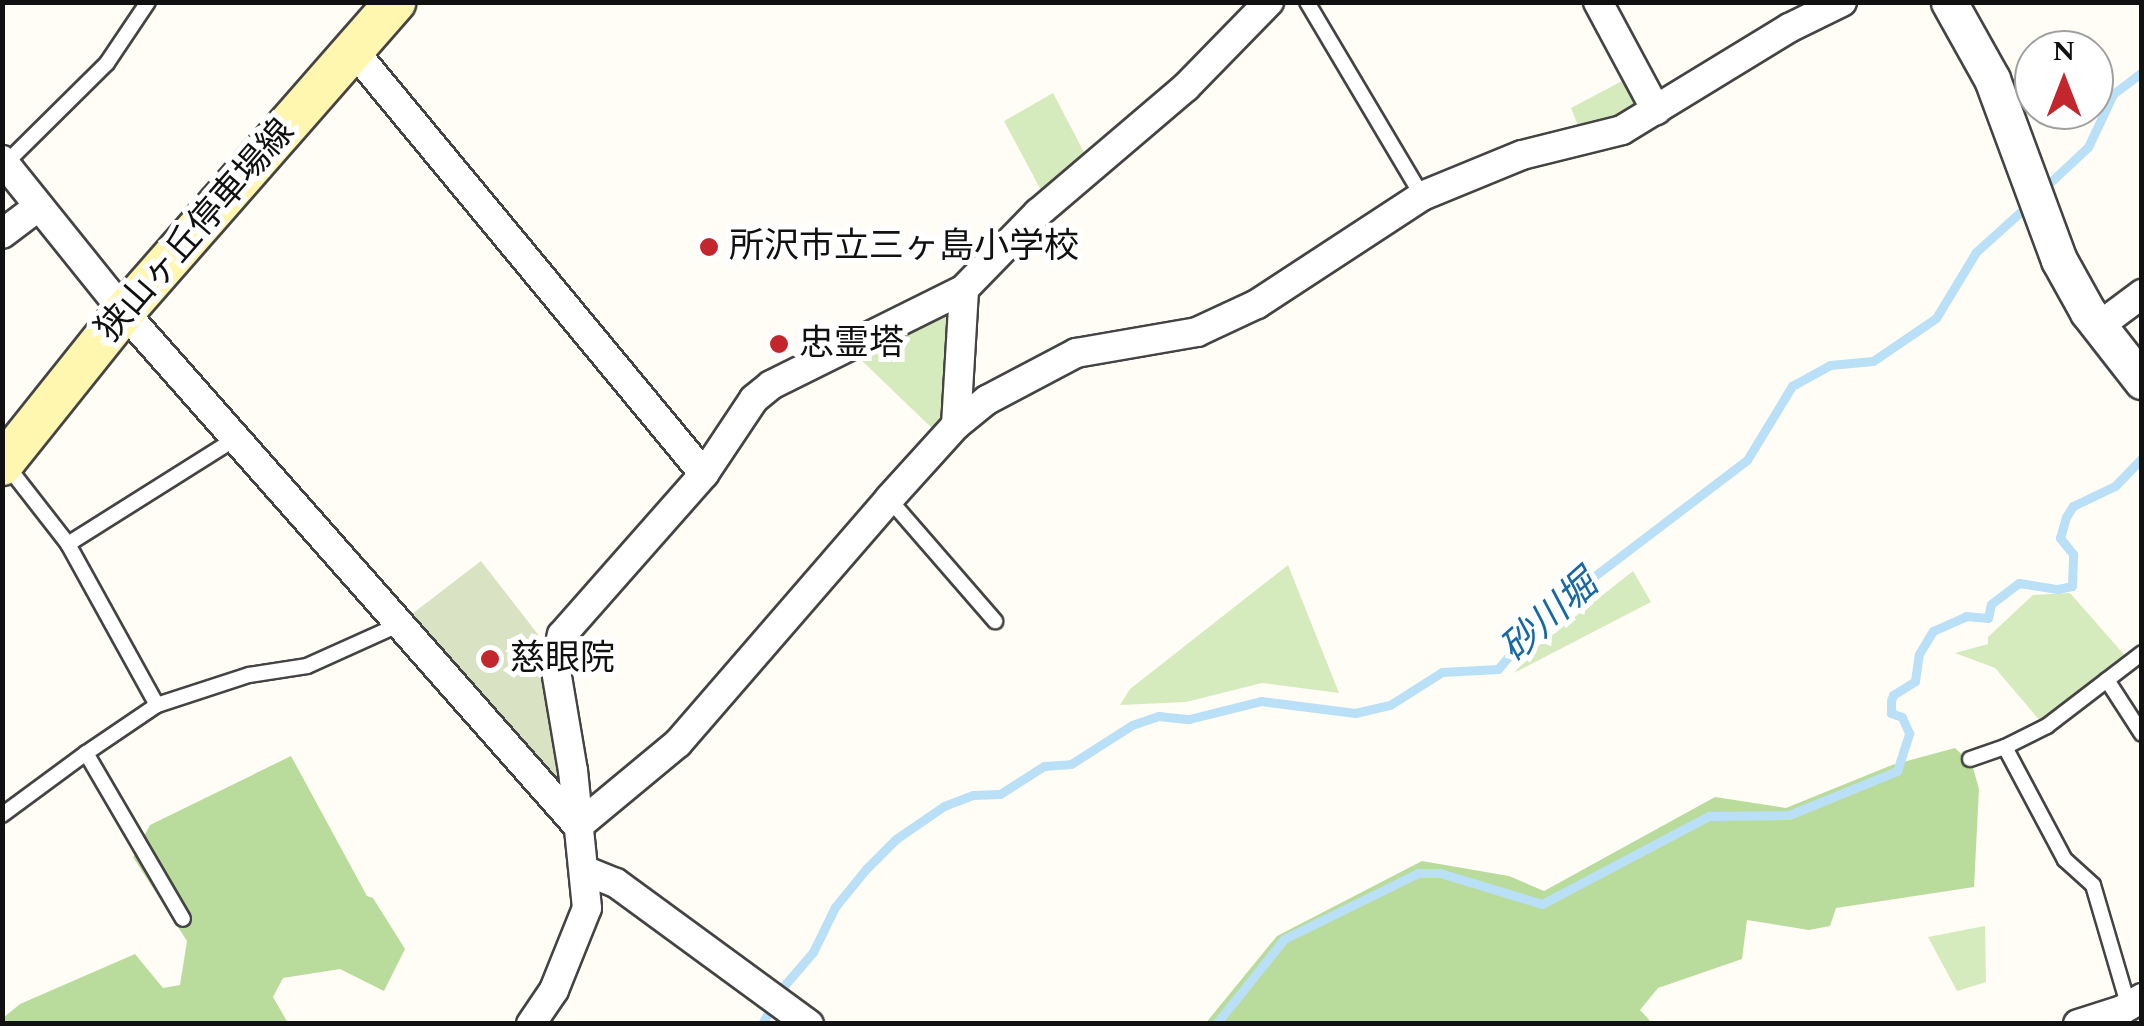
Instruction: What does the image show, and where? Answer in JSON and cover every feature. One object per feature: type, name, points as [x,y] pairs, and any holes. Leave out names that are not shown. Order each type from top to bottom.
[{"type":"main road","name":"狭山ヶ丘停車場線","points":[[4,464],[124,312],[395,2]]},
{"type":"street","points":[[531,1024],[568,961],[587,908],[586,870],[554,665],[562,635],[704,474],[754,399],[772,385],[964,288],[1038,213],[1186,87],[1269,2]]},
{"type":"street","points":[[1598,2],[1656,110]]},
{"type":"street","points":[[578,826],[678,743],[889,499],[956,425],[987,400],[1076,353],[1197,332],[1257,304],[1422,196],[1522,155],[1622,130],[1789,28],[1842,2]]},
{"type":"street","points":[[1948,2],[2004,110],[2058,260],[2098,326],[2142,381]]},
{"type":"street","points":[[353,50],[704,474]]},
{"type":"street","points":[[4,162],[124,312],[578,826]]},
{"type":"street","points":[[2,234],[39,206]]},
{"type":"street","points":[[956,425],[964,288]]},
{"type":"street","points":[[2098,326],[2142,294]]},
{"type":"street","points":[[586,870],[616,883],[799,1016]]},
{"type":"street","points":[[2078,1024],[2132,1009]]},
{"type":"lane","points":[[4,162],[108,62],[148,2]]},
{"type":"lane","points":[[1307,2],[1422,196]]},
{"type":"lane","points":[[68,544],[236,438]]},
{"type":"lane","points":[[4,464],[68,544],[157,704]]},
{"type":"lane","points":[[889,499],[995,621]]},
{"type":"lane","points":[[2,815],[157,704],[249,675],[306,666],[400,624]]},
{"type":"lane","points":[[1970,758],[2005,747],[2047,726],[2142,653]]},
{"type":"lane","points":[[2107,680],[2142,734]]},
{"type":"lane","points":[[2005,747],[2066,860],[2093,886],[2132,1009]]},
{"type":"lane","points":[[86,752],[182,919]]},
{"type":"green space","points":[[1639,72],[1655,103],[1582,136],[1571,108]]},
{"type":"green space","points":[[1053,93],[1086,156],[1042,192],[1004,121]]},
{"type":"green space","points":[[945,308],[956,317],[950,425],[939,435],[856,355]]},
{"type":"green space","points":[[481,561],[547,646],[569,786],[560,792],[408,617]]},
{"type":"green space","points":[[1288,565],[1339,693],[1262,683],[1186,702],[1120,705],[1130,689]]},
{"type":"green space","points":[[1633,571],[1651,602],[1514,673],[1533,650]]},
{"type":"green space","points":[[2070,593],[2127,658],[2041,722],[1995,668],[1955,653],[1988,644],[1988,637],[2033,595]]},
{"type":"green space","points":[[1955,748],[1972,764],[1979,789],[1974,887],[1836,908],[1830,926],[1809,930],[1747,920],[1742,959],[1658,988],[1640,1010],[1652,1023],[1205,1024],[1277,936],[1422,861],[1509,876],[1544,891],[1715,797],[1786,808],[1892,765]]},
{"type":"green space","points":[[291,756],[367,896],[373,898],[405,949],[384,991],[340,969],[283,978],[273,997],[288,1023],[3,1024],[3,1018],[20,1004],[135,954],[163,988],[180,985],[187,941],[133,857],[150,825]]},
{"type":"green space","points":[[1985,926],[1986,982],[1957,991],[1928,937]]},
{"type":"waterway","name":"砂川堀","points":[[2042,190],[2088,147],[2113,94],[2142,72]]},
{"type":"waterway","name":"砂川堀","points":[[762,1024],[783,987],[813,952],[835,907],[866,869],[896,839],[944,806],[973,795],[1000,794],[1044,766],[1071,764],[1132,725],[1158,716],[1189,719],[1261,701],[1355,713],[1390,705],[1442,672],[1498,669],[1525,637],[1592,578],[1747,460],[1792,386],[1830,365],[1873,361],[1936,318],[1976,252],[2028,205]]},
{"type":"waterway","points":[[2094,346],[2115,373]]},
{"type":"waterway","points":[[1216,1024],[1284,939],[1418,873],[1440,873],[1542,904],[1709,816],[1789,815],[1897,771],[1909,733],[1902,717],[1891,713],[1891,701],[1893,695],[1915,681],[1919,654],[1933,631],[1966,616],[1988,618],[1991,604],[2019,583],[2058,589],[2072,586],[2073,554],[2060,538],[2066,517],[2073,506],[2115,486],[2142,458]]},
{"type":"place","name":"所沢市立三ヶ島小学校","points":[[709,247]]},
{"type":"place","name":"忠霊塔","points":[[779,344]]},
{"type":"place","name":"慈眼院","points":[[490,659]]}]
